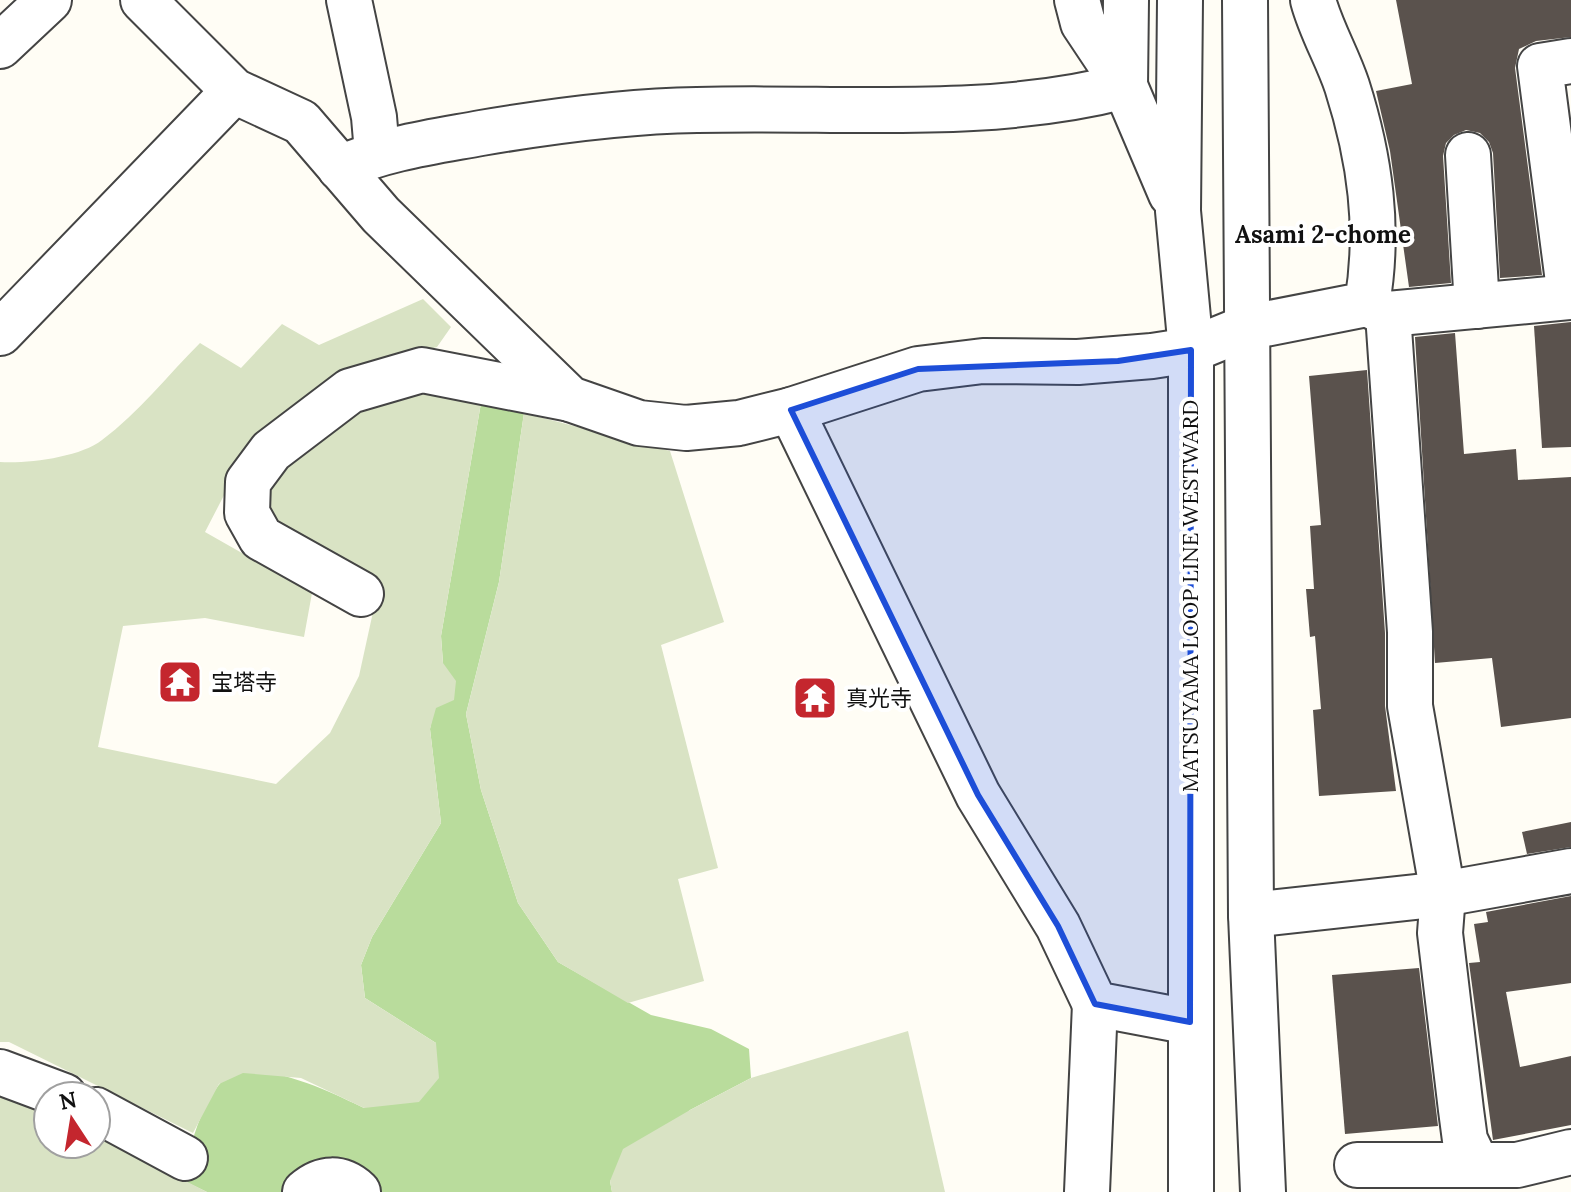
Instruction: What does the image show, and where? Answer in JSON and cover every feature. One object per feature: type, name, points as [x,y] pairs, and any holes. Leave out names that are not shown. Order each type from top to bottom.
[{"type":"street","points":[[0,46],[49,0]]},
{"type":"street","points":[[143,0],[234,91],[301,122],[359,160],[381,215],[570,399]]},
{"type":"street","points":[[349,0],[374,117],[359,160]]},
{"type":"street","points":[[1077,0],[1083,23],[1125,86],[1178,211]]},
{"type":"street","points":[[1125,86],[1126,0]]},
{"type":"street","name":"MATSUYAMA LOOP LINE WESTWARD","points":[[1180,0],[1178,211],[1191,350],[1191,1192]]},
{"type":"street","points":[[1245,0],[1251,915],[1263,1192]]},
{"type":"street","points":[[1313,0],[1346,84],[1367,162],[1377,309],[1410,632],[1410,706],[1443,894],[1440,933],[1465,1140],[1477,1165]]},
{"type":"street","points":[[361,594],[261,538],[247,513],[248,482],[271,451],[350,391],[422,370],[570,399],[639,423],[686,428],[739,423],[791,410],[918,369],[983,361],[1118,361],[1191,350],[1245,328],[1377,309],[1477,306],[1571,297],[1540,66],[1571,61]]},
{"type":"street","points":[[359,160],[562,119],[696,110],[892,110],[1070,100],[1125,86]]},
{"type":"street","points":[[0,333],[234,91]]},
{"type":"street","points":[[1468,155],[1477,306]]},
{"type":"street","points":[[791,410],[978,795],[1058,926],[1095,1004],[1087,1192]]},
{"type":"street","points":[[1251,915],[1443,894],[1571,871]]},
{"type":"street","points":[[1095,1004],[1190,1022]]},
{"type":"street","points":[[0,1072],[32,1084]]},
{"type":"street","points":[[112,1119],[185,1158]]},
{"type":"street","points":[[1357,1165],[1517,1165],[1571,1152]]},
{"type":"street","points":[[305,1192],[313,1184],[335,1180],[346,1182],[358,1192]]},
{"type":"highlighted area","points":[[1191,350],[1190,1022],[1095,1004],[1058,926],[978,795],[791,410],[918,369],[1118,361]]},
{"type":"green space","points":[[423,299],[451,327],[437,347],[401,357],[235,474],[205,532],[312,593],[304,637],[205,618],[123,626],[98,747],[276,784],[330,733],[359,676],[380,580],[289,532],[264,506],[262,487],[365,400],[424,386],[481,403],[441,636],[443,663],[456,681],[454,700],[436,708],[430,729],[441,823],[372,937],[361,965],[365,998],[436,1043],[439,1078],[419,1102],[364,1108],[301,1078],[243,1073],[219,1084],[193,1133],[112,1093],[112,1080],[86,1080],[9,1042],[0,1042],[0,462],[53,458],[93,446],[128,418],[200,343],[241,368],[282,324],[319,345]]},
{"type":"green space","points":[[498,400],[524,413],[499,582],[466,714],[481,790],[518,903],[558,962],[651,1015],[711,1029],[749,1049],[751,1078],[690,1110],[610,1181],[612,1192],[207,1192],[182,1180],[205,1108],[218,1086],[231,1076],[248,1072],[290,1078],[364,1108],[436,1043],[365,998],[361,965],[372,937],[441,823],[430,729],[443,663],[441,636],[481,403]]},
{"type":"green space","points":[[524,413],[670,451],[724,622],[661,645],[718,868],[678,879],[704,981],[628,1003],[558,962],[518,903],[481,790],[466,714],[499,582]]},
{"type":"green space","points":[[908,1031],[945,1192],[612,1192],[610,1181],[623,1149],[690,1110],[751,1078]]},
{"type":"green space","points":[[0,1087],[32,1102],[32,1160],[112,1160],[112,1143],[207,1192],[0,1192]]},
{"type":"building","points":[[1396,0],[1571,0],[1571,37],[1536,41],[1519,49],[1515,68],[1542,275],[1500,278],[1493,153],[1489,142],[1480,133],[1466,130],[1446,143],[1443,156],[1451,283],[1409,287],[1390,151],[1376,91],[1412,84]]},
{"type":"building","points":[[1571,322],[1571,447],[1542,448],[1534,326]]},
{"type":"building","points":[[1455,333],[1464,454],[1516,449],[1518,480],[1571,477],[1571,718],[1501,727],[1492,658],[1435,663],[1415,337]]},
{"type":"building","points":[[1367,370],[1385,633],[1385,706],[1396,791],[1319,796],[1313,710],[1321,709],[1315,636],[1310,637],[1306,589],[1314,589],[1310,526],[1321,525],[1309,376]]},
{"type":"building","points":[[1571,822],[1571,847],[1527,854],[1522,832]]},
{"type":"building","points":[[1571,896],[1571,983],[1506,992],[1520,1067],[1571,1056],[1571,1125],[1493,1140],[1469,963],[1480,962],[1474,924],[1488,922],[1486,912]]},
{"type":"building","points":[[1419,968],[1438,1126],[1345,1134],[1332,975]]},
{"type":"place","name":"宝塔寺","points":[[180,682]]},
{"type":"place","name":"真光寺","points":[[815,698]]},
{"type":"district","name":"Asami 2-chome","points":[[1323,234]]}]
